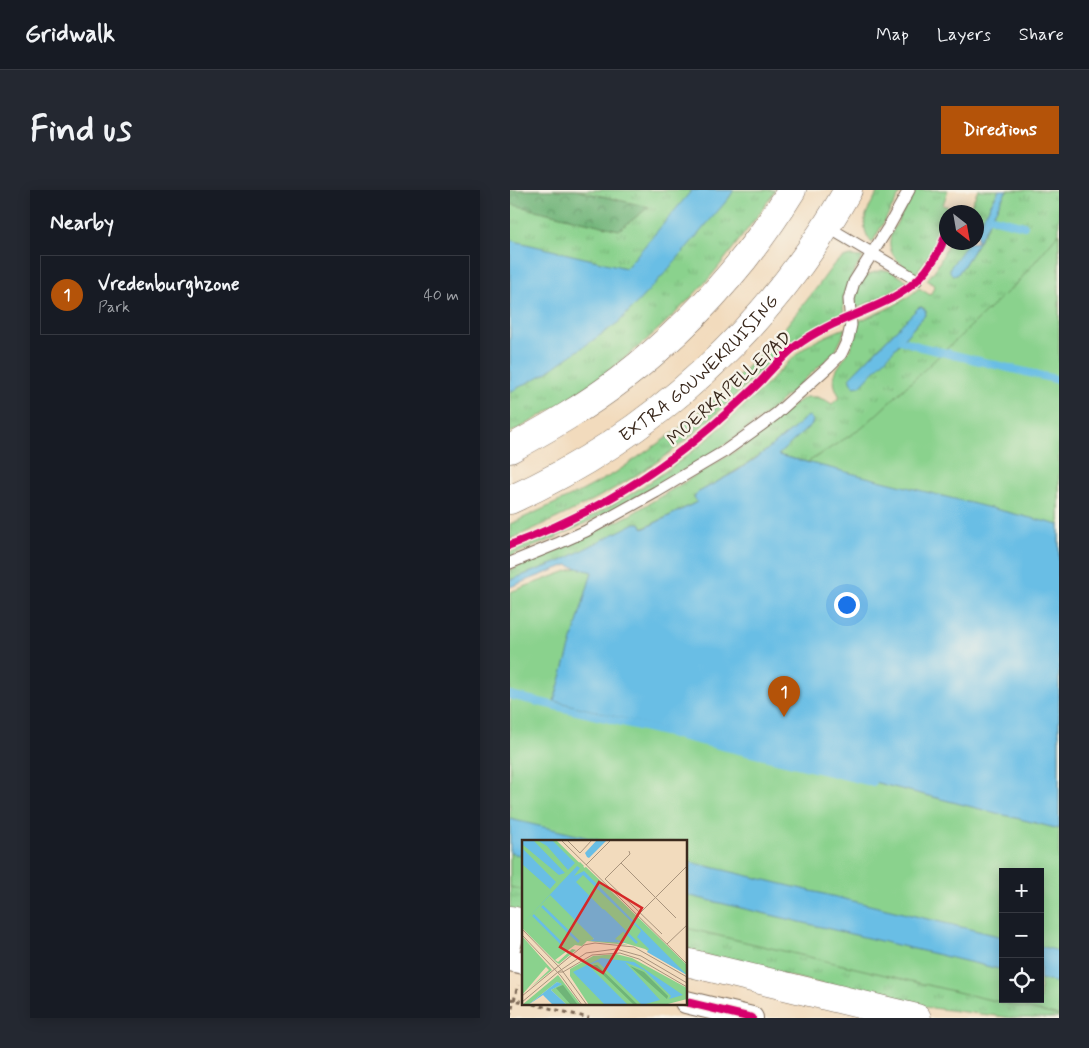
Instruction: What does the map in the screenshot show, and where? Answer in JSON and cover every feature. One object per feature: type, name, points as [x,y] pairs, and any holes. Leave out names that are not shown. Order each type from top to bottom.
[{"type":"main road","points":[[510,449],[575,411],[619,381],[684,325],[741,262],[767,228],[792,190]]},
{"type":"main road","name":"EXTRA GOUWEKRUISING","points":[[510,500],[551,480],[601,450],[636,427],[693,382],[720,357],[765,309],[794,272],[848,190]]},
{"type":"main road","points":[[688,962],[917,1018]]},
{"type":"street","points":[[688,1002],[752,1018]]},
{"type":"lane","points":[[510,563],[586,531],[725,451],[776,414],[841,354],[850,332],[849,299],[852,288],[857,276],[873,253],[909,190]]},
{"type":"lane","points":[[826,226],[917,280]]},
{"type":"path","points":[[510,1016],[519,962]]},
{"type":"path","points":[[541,1006],[589,1018]]},
{"type":"green space","points":[[510,190],[775,190],[705,283],[657,331],[587,386],[536,419],[510,433]]},
{"type":"green space","points":[[510,190],[575,190],[649,207],[619,230],[510,204]]},
{"type":"green space","points":[[879,190],[902,190],[872,243],[867,236],[865,223],[868,210]]},
{"type":"green space","points":[[915,190],[948,190],[943,205],[939,205],[939,233],[935,244],[916,274],[899,262],[892,252],[890,240],[892,232]]},
{"type":"green space","points":[[978,190],[999,190],[984,217],[984,205],[971,205]]},
{"type":"green space","points":[[1007,190],[1059,190],[1059,525],[777,455],[812,424],[805,418],[754,459],[697,493],[697,502],[642,529],[598,543],[561,561],[510,580],[510,570],[556,551],[630,515],[739,449],[797,402],[806,397],[817,397],[832,404],[840,397],[834,382],[835,376],[851,347],[859,321],[898,303],[919,288],[930,295],[935,286],[927,280],[937,267],[946,250],[964,250],[953,275],[957,275],[973,250],[984,250],[984,231]],"holes":[[[922,307],[926,311],[925,315],[892,352],[849,380],[918,308]]]},
{"type":"green space","points":[[1059,233],[1059,1016],[1004,1003],[1044,1003],[1044,868],[999,868],[999,1002],[688,928],[688,840],[522,840],[522,890],[510,887],[510,592],[631,548],[746,501],[862,428],[1018,282]]},
{"type":"green space","points":[[851,256],[863,257],[845,291],[844,314],[815,328],[788,345],[697,431],[654,464],[584,505],[510,539],[510,524],[582,491],[615,473],[676,431],[728,387],[782,331],[834,264],[843,258]]},
{"type":"green space","points":[[883,270],[890,271],[908,281],[888,294],[855,309],[856,294],[860,283],[869,275]]},
{"type":"green space","points":[[845,328],[835,352],[769,412],[732,440],[708,456],[608,512],[555,538],[510,556],[510,552],[563,530],[640,489],[710,437],[801,350]]},
{"type":"green space","points":[[510,853],[522,856],[522,912],[510,909]]},
{"type":"green space","points":[[688,896],[999,998],[999,1003],[1044,1003],[1044,996],[1059,983],[1059,1018],[1013,1018],[908,1005],[688,951]]},
{"type":"water","points":[[692,190],[734,190],[665,273],[619,322],[546,373],[510,392],[510,240],[626,268]]},
{"type":"water","points":[[999,190],[1007,190],[984,231],[984,217]]},
{"type":"water","points":[[963,250],[973,250],[957,275],[953,275],[950,272],[950,268]]},
{"type":"water","points":[[921,307],[926,311],[925,315],[860,386],[854,387],[850,382],[850,377]]},
{"type":"water","points":[[809,416],[813,420],[812,424],[778,455],[1059,525],[1059,829],[554,701],[592,572],[567,565],[510,587],[510,580],[561,561],[635,523],[640,523],[643,529],[697,502],[694,497],[697,493],[755,459]]},
{"type":"water","points":[[510,819],[598,840],[522,840],[522,856],[510,853]]},
{"type":"water","points":[[688,861],[999,936],[999,969],[688,895]]},
{"type":"water","points":[[1044,947],[1059,951],[1059,983],[1044,980]]},
{"type":"waterway","points":[[988,217],[1024,226]]},
{"type":"waterway","points":[[897,339],[921,347],[1059,380]]},
{"type":"waterway","points":[[510,695],[872,782]]},
{"type":"cycle path","name":"MOERKAPELLEPAD","points":[[510,545],[564,522],[641,480],[688,446],[724,416],[796,346],[818,332],[903,292],[920,277],[939,248]]},
{"type":"cycle path","points":[[688,1002],[752,1018]]},
{"type":"place","name":"Vredenburghzone","points":[[784,717]]}]
